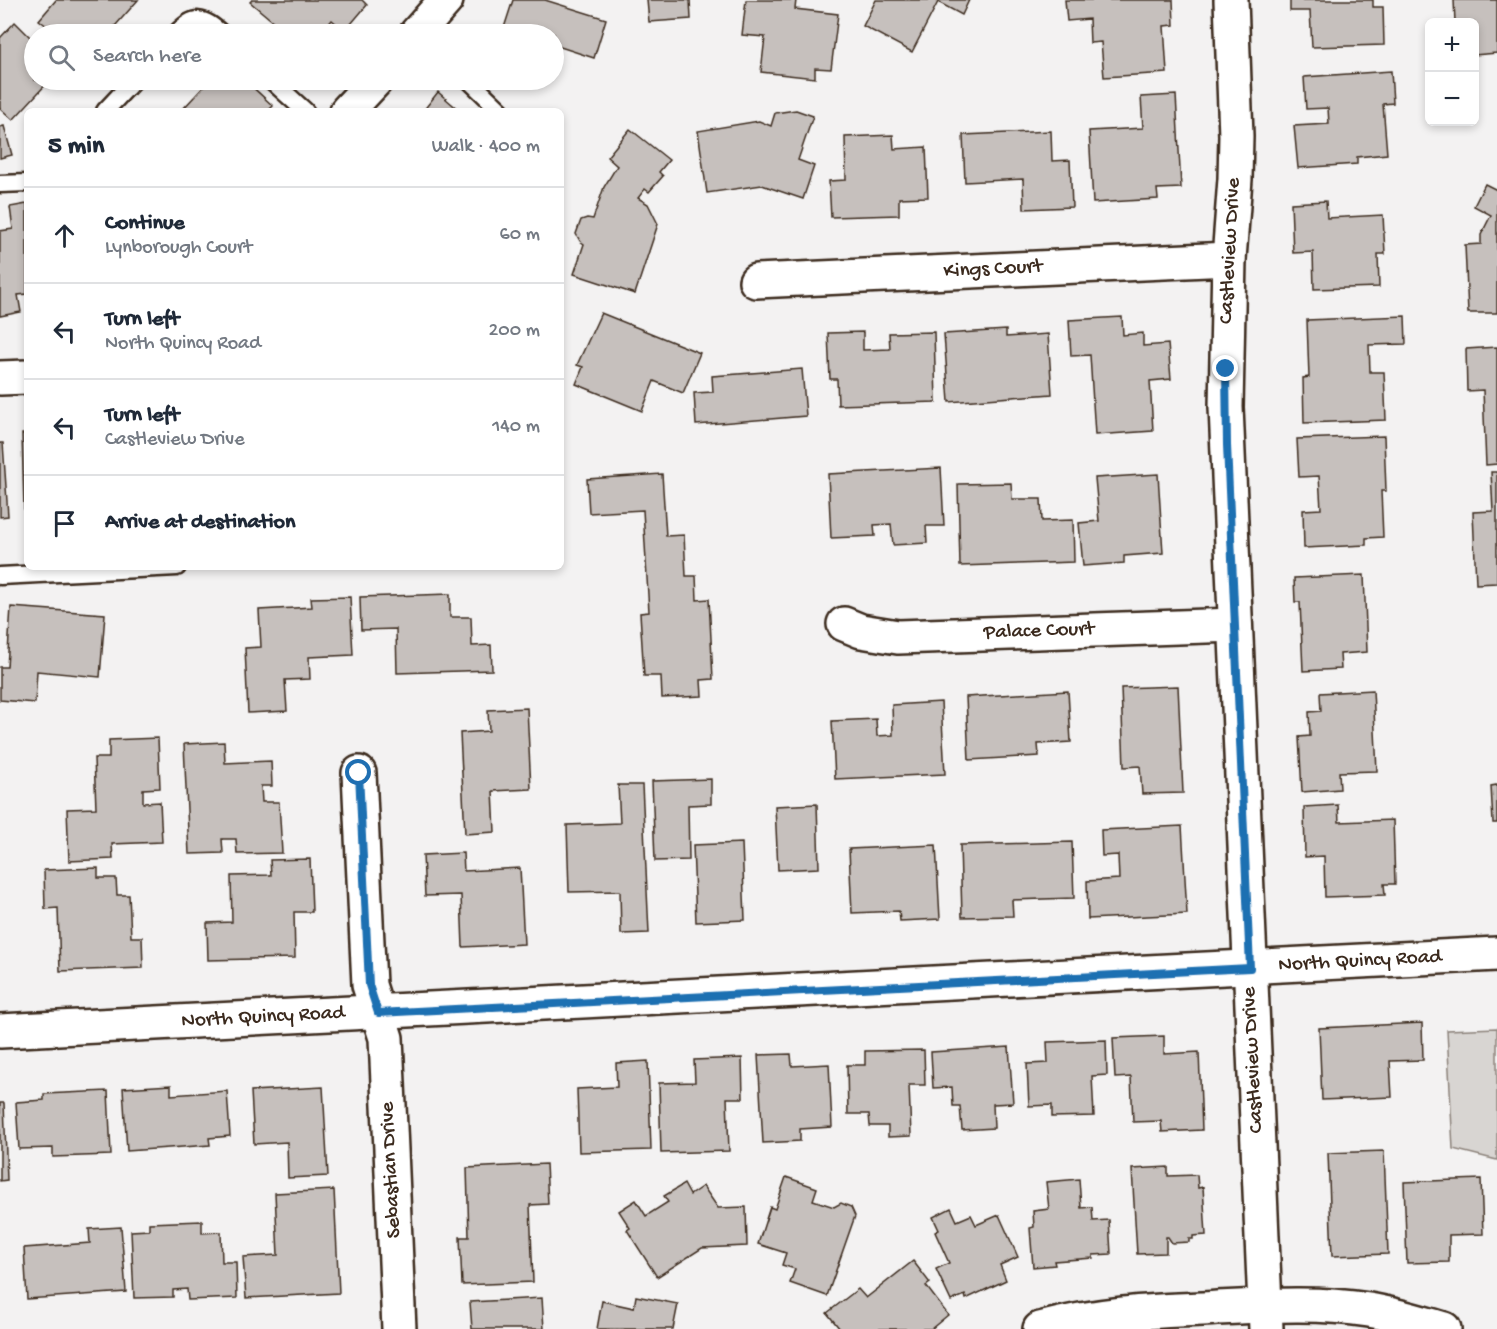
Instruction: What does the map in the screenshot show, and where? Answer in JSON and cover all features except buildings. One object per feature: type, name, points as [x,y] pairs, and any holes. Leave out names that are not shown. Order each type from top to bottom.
[{"type":"street","points":[[426,24],[446,0]]},
{"type":"street","name":"Castleview Drive","points":[[1231,0],[1236,136],[1226,407],[1266,1317]]},
{"type":"street","points":[[350,108],[366,90]]},
{"type":"street","name":"Kings Court","points":[[756,281],[1230,259]]},
{"type":"street","points":[[0,378],[24,377]]},
{"type":"street","name":"Palace Court","points":[[844,624],[861,631],[898,637],[1235,625]]},
{"type":"street","name":"Sebastian Drive","points":[[359,773],[369,985],[386,1038],[399,1329]]},
{"type":"street","name":"North Quincy Road","points":[[0,1030],[378,1013],[1497,954]]},
{"type":"street","points":[[1040,1329],[1083,1318],[1130,1312],[1266,1317],[1335,1306],[1396,1315],[1444,1329]]},
{"type":"lane","points":[[186,24],[198,19],[210,24]]},
{"type":"lane","points":[[108,108],[125,90]]},
{"type":"lane","points":[[282,90],[302,108]]},
{"type":"lane","points":[[479,90],[498,108]]},
{"type":"lane","points":[[0,184],[24,183]]},
{"type":"lane","points":[[0,576],[118,570]]},
{"type":"shaded area","points":[[1497,1028],[1497,1160],[1453,1149],[1447,1030]]},
{"type":"route","points":[[359,773],[369,985],[378,1013],[1250,968],[1227,445],[1226,369]]}]
